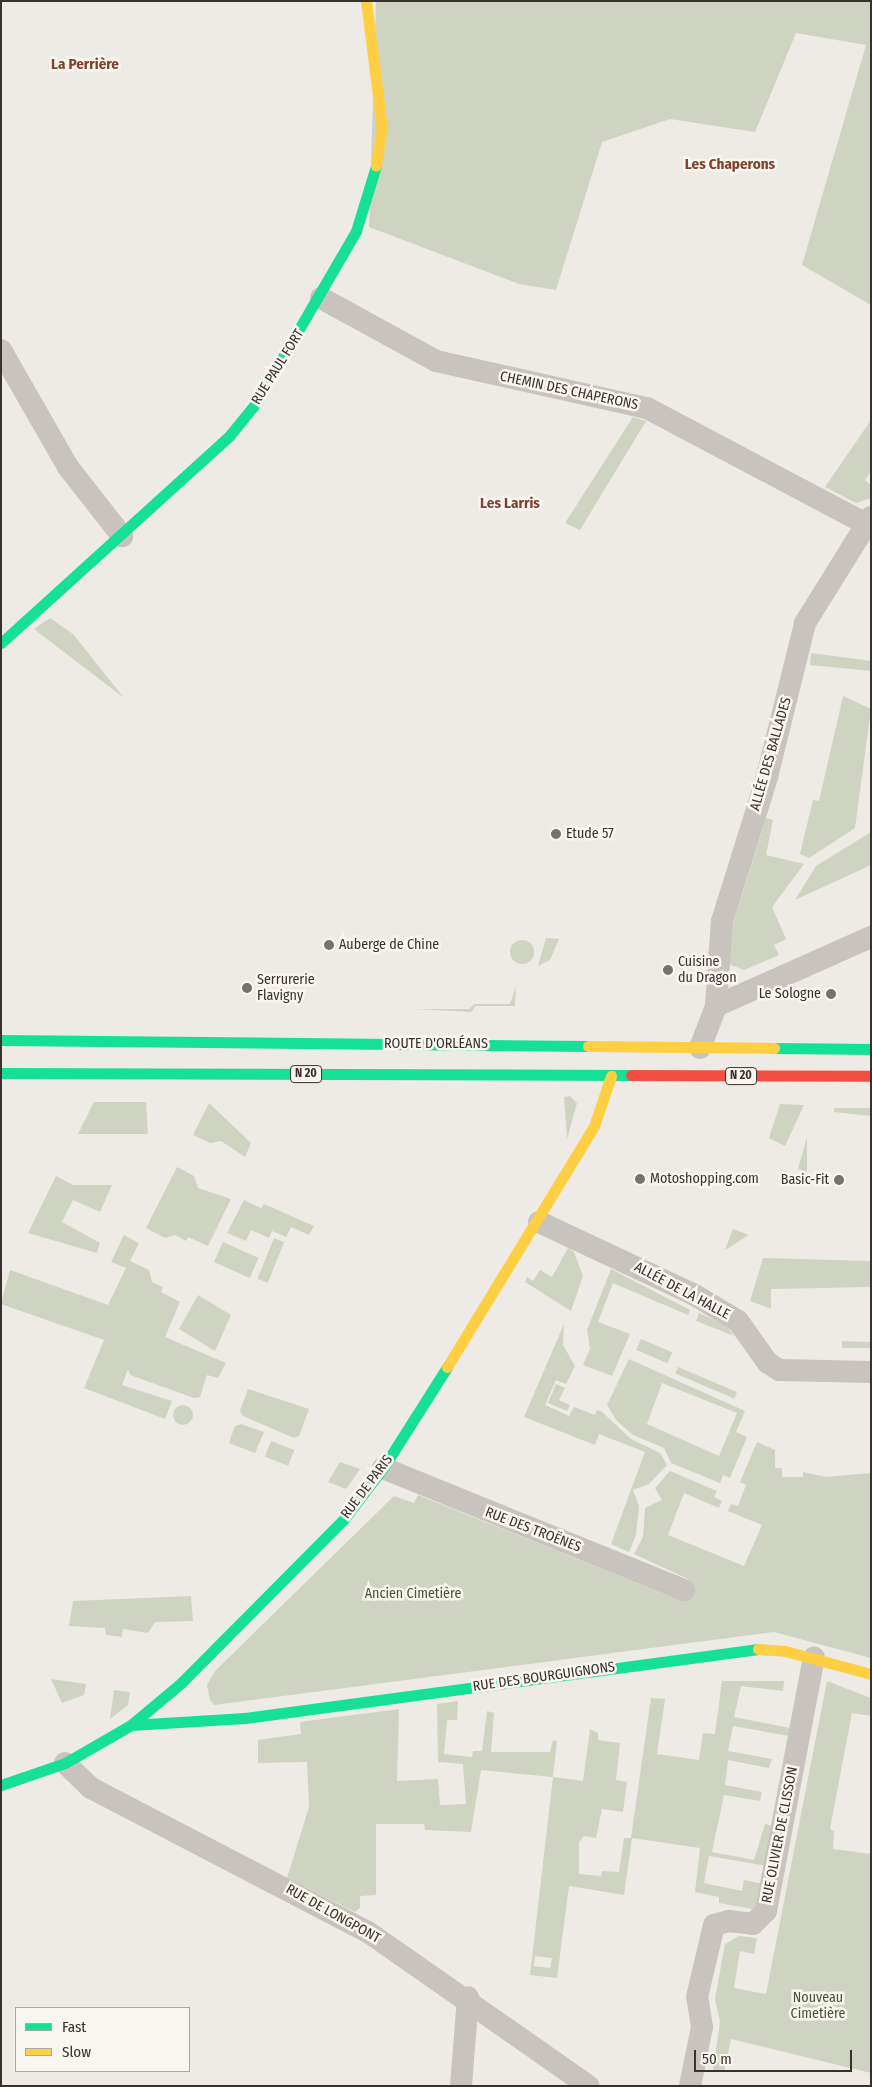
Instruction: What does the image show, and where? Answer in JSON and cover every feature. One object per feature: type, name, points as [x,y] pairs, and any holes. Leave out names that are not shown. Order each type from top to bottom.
[{"type":"main road","name":"RUE PAUL FORT","points":[[1,643],[122,536],[235,429],[256,404],[322,298],[356,231],[375,172],[382,127],[366,1]]},
{"type":"main road","name":"ROUTE D'ORLÉANS","points":[[1,1040],[871,1049]]},
{"type":"main road","name":"N 20","points":[[1,1073],[871,1076]]},
{"type":"main road","name":"RUE DE PARIS","points":[[1,1784],[65,1763],[131,1724],[181,1683],[344,1519],[383,1468],[539,1222],[594,1126],[611,1076]]},
{"type":"main road","name":"RUE DES BOURGUIGNONS","points":[[131,1724],[215,1720],[755,1649],[814,1658],[871,1674]]},
{"type":"main road","points":[[181,1683],[189,1692]]},
{"type":"main road","points":[[202,1706],[215,1720]]},
{"type":"street","name":"CHEMIN DES CHAPERONS","points":[[322,298],[436,361],[648,408],[868,520]]},
{"type":"street","points":[[1,350],[68,467],[122,536]]},
{"type":"street","name":"ALLÉE DES BALLADES","points":[[700,1048],[716,1006],[722,921],[768,771],[805,623],[868,520]]},
{"type":"street","points":[[716,1006],[871,937]]},
{"type":"street","name":"ALLÉE DE LA HALLE","points":[[539,1222],[594,1247],[738,1321],[768,1364],[780,1370],[871,1372]]},
{"type":"street","name":"RUE DES TROËNES","points":[[383,1468],[684,1590]]},
{"type":"street","name":"RUE OLIVIER DE CLISSON","points":[[690,2086],[702,2027],[697,1998],[714,1926],[729,1921],[753,1924],[766,1911],[814,1658]]},
{"type":"street","name":"RUE DE LONGPONT","points":[[65,1763],[91,1788],[368,1932],[468,1997],[589,2086]]},
{"type":"street","points":[[462,2086],[468,1997]]},
{"type":"green space","points":[[376,1],[871,1],[871,305],[802,265],[866,45],[796,33],[755,132],[670,119],[602,142],[556,290],[519,284],[369,227]]},
{"type":"green space","points":[[633,417],[646,421],[580,530],[565,523]]},
{"type":"green space","points":[[871,420],[871,471],[865,480],[871,485],[871,498],[856,503],[825,487]]},
{"type":"green space","points":[[50,618],[73,634],[124,698],[34,629]]},
{"type":"green space","points":[[811,653],[871,661],[871,671],[810,665]]},
{"type":"green space","points":[[843,696],[871,709],[855,828],[809,858],[800,854],[813,800],[819,801]]},
{"type":"green space","points":[[766,818],[773,820],[766,855],[804,864],[772,907],[786,939],[774,945],[779,955],[744,970],[729,964],[731,930]]},
{"type":"green space","points":[[871,832],[871,865],[795,900],[816,866]]},
{"type":"green space","points":[[546,938],[559,939],[550,960],[538,966]]},
{"type":"green space","points":[[522,940],[531,943],[534,952],[531,961],[522,964],[513,961],[510,952],[513,943]]},
{"type":"green space","points":[[516,986],[515,1006],[476,1006],[471,1012],[414,1009],[469,1009],[474,1004],[510,1004]]},
{"type":"green space","points":[[570,1096],[577,1103],[567,1139],[564,1097]]},
{"type":"green space","points":[[94,1102],[146,1102],[148,1134],[78,1134]]},
{"type":"green space","points":[[209,1103],[251,1143],[245,1157],[221,1141],[210,1143],[193,1135]]},
{"type":"green space","points":[[780,1104],[804,1105],[785,1146],[769,1138]]},
{"type":"green space","points":[[834,1108],[871,1108],[871,1116],[834,1112]]},
{"type":"green space","points":[[807,1137],[807,1172],[798,1169]]},
{"type":"green space","points":[[177,1167],[194,1176],[198,1188],[231,1199],[208,1246],[188,1237],[186,1241],[175,1235],[165,1238],[146,1228]]},
{"type":"green space","points":[[56,1176],[73,1185],[112,1185],[100,1212],[73,1200],[62,1222],[100,1243],[97,1253],[28,1233]]},
{"type":"green space","points":[[244,1200],[261,1208],[264,1204],[314,1226],[309,1235],[291,1227],[286,1237],[272,1231],[269,1238],[251,1230],[246,1241],[227,1233]]},
{"type":"green space","points":[[733,1229],[749,1235],[725,1250]]},
{"type":"green space","points":[[124,1235],[139,1243],[130,1261],[149,1270],[152,1282],[163,1287],[161,1292],[180,1302],[165,1337],[226,1363],[218,1378],[207,1375],[200,1397],[194,1398],[130,1375],[128,1369],[122,1385],[172,1401],[165,1419],[84,1388],[104,1340],[1,1304],[10,1270],[108,1305],[126,1268],[111,1262]]},
{"type":"green space","points":[[274,1238],[284,1242],[268,1283],[258,1279]]},
{"type":"green space","points":[[223,1242],[259,1258],[250,1278],[214,1262]]},
{"type":"green space","points":[[568,1248],[574,1252],[583,1276],[571,1311],[525,1282],[527,1277],[533,1281],[540,1270],[552,1277]]},
{"type":"green space","points":[[763,1258],[871,1261],[871,1287],[771,1289],[771,1309],[750,1301]]},
{"type":"green space","points":[[611,1269],[690,1310],[688,1315],[613,1283],[598,1322],[630,1334],[612,1376],[583,1365],[590,1349],[587,1330]]},
{"type":"green space","points":[[198,1295],[231,1315],[215,1351],[179,1329]]},
{"type":"green space","points":[[699,1313],[727,1326],[734,1336],[696,1321]]},
{"type":"green space","points":[[564,1324],[563,1345],[575,1366],[566,1384],[556,1380],[545,1405],[569,1416],[574,1407],[595,1415],[597,1410],[601,1411],[631,1439],[660,1453],[667,1465],[649,1484],[633,1490],[639,1506],[636,1535],[629,1552],[611,1544],[645,1452],[599,1434],[595,1445],[524,1417]]},
{"type":"green space","points":[[641,1339],[672,1352],[668,1363],[636,1350]]},
{"type":"green space","points":[[842,1341],[871,1342],[871,1348],[842,1348]]},
{"type":"green space","points":[[629,1359],[745,1411],[736,1432],[747,1437],[730,1478],[723,1475],[720,1483],[671,1463],[664,1448],[633,1435],[616,1420],[607,1405]],"holes":[[[662,1383],[737,1413],[719,1456],[647,1424]]]},
{"type":"green space","points":[[678,1367],[737,1392],[734,1398],[675,1373]]},
{"type":"green space","points":[[556,1384],[565,1388],[559,1400],[570,1405],[567,1411],[548,1403]]},
{"type":"green space","points":[[248,1389],[309,1409],[299,1436],[294,1438],[243,1416],[240,1411]]},
{"type":"green space","points":[[179,1405],[187,1405],[193,1411],[193,1419],[187,1425],[179,1425],[173,1419],[173,1411]]},
{"type":"green space","points":[[241,1424],[264,1432],[255,1453],[229,1443],[235,1426]]},
{"type":"green space","points":[[271,1441],[294,1450],[288,1466],[265,1457]]},
{"type":"green space","name":"Ancien Cimetière","points":[[757,1442],[775,1450],[775,1468],[782,1468],[782,1477],[803,1477],[803,1472],[826,1477],[871,1473],[871,1658],[774,1632],[214,1705],[210,1700],[207,1685],[215,1671],[394,1496],[414,1503],[418,1495],[681,1601],[688,1579],[634,1554],[643,1537],[645,1508],[662,1500],[655,1488],[670,1471],[717,1491],[714,1497],[722,1501],[719,1508],[684,1493],[668,1535],[744,1566],[762,1525],[728,1511],[731,1504],[738,1506],[746,1485],[740,1482]]},
{"type":"green space","points":[[340,1462],[360,1469],[346,1489],[328,1482]]},
{"type":"green space","points":[[191,1596],[193,1621],[155,1622],[148,1633],[123,1629],[122,1637],[106,1635],[105,1628],[69,1626],[73,1601]]},
{"type":"green space","points":[[51,1679],[86,1684],[84,1695],[62,1703]]},
{"type":"green space","points":[[722,1681],[784,1681],[783,1691],[741,1686],[734,1717],[790,1728],[789,1736],[733,1726],[728,1751],[772,1759],[769,1768],[728,1760],[725,1785],[762,1792],[760,1801],[724,1795],[712,1852],[754,1860],[765,1824],[774,1826],[767,1866],[709,1856],[704,1883],[742,1891],[744,1880],[763,1884],[759,1904],[752,1909],[719,1903],[719,1897],[695,1892],[700,1848],[632,1838],[624,1895],[569,1886],[557,1978],[530,1975],[553,1777],[583,1781],[590,1729],[598,1733],[598,1740],[620,1743],[616,1780],[627,1782],[623,1812],[602,1809],[596,1838],[584,1836],[579,1842],[579,1874],[601,1876],[602,1871],[619,1872],[624,1838],[631,1838],[651,1698],[665,1699],[657,1754],[699,1760],[703,1733],[715,1734]],"holes":[[[535,1956],[552,1958],[550,1968],[534,1966]]]},
{"type":"green space","name":"Nouveau Cimetière","points":[[827,1681],[871,1698],[871,1716],[852,1713],[830,1829],[834,1831],[833,1849],[871,1854],[871,2073],[731,2039],[724,2072],[713,2070],[720,2022],[715,1999],[725,1944],[739,1936],[757,1938],[754,1954],[740,1951],[734,1988],[766,1994]]},
{"type":"green space","points":[[114,1690],[130,1692],[128,1705],[110,1719]]},
{"type":"green space","points":[[458,1701],[457,1720],[447,1720],[444,1754],[472,1757],[473,1751],[482,1751],[487,1711],[494,1713],[491,1752],[550,1752],[553,1740],[557,1741],[553,1777],[481,1770],[471,1832],[425,1830],[424,1824],[376,1824],[376,1895],[360,1896],[360,1908],[355,1912],[287,1878],[309,1807],[307,1762],[258,1763],[258,1740],[301,1734],[300,1722],[399,1709],[397,1781],[438,1779],[440,1805],[466,1804],[463,1764],[438,1762],[437,1704]]},
{"type":"traffic: fast","points":[[1,643],[230,435],[256,403],[356,231],[376,166]]},
{"type":"traffic: fast","points":[[1,1040],[588,1046]]},
{"type":"traffic: fast","points":[[774,1048],[871,1049]]},
{"type":"traffic: fast","points":[[1,1073],[631,1075]]},
{"type":"traffic: fast","points":[[1,1785],[65,1763],[131,1725],[181,1683],[344,1519],[383,1468],[447,1367]]},
{"type":"traffic: fast","points":[[131,1725],[245,1718],[758,1649]]},
{"type":"traffic: slow","points":[[366,1],[382,127],[376,166]]},
{"type":"traffic: slow","points":[[588,1046],[774,1048]]},
{"type":"traffic: slow","points":[[447,1367],[594,1126],[611,1076]]},
{"type":"traffic: slow","points":[[758,1649],[785,1651],[871,1674]]},
{"type":"traffic: jam","points":[[631,1075],[871,1076]]},
{"type":"place","name":"Etude 57","points":[[556,834]]},
{"type":"place","name":"Auberge de Chine","points":[[329,945]]},
{"type":"place","name":"Cuisine du Dragon","points":[[668,970]]},
{"type":"place","name":"Serrurerie Flavigny","points":[[247,988]]},
{"type":"place","name":"Le Sologne","points":[[831,994]]},
{"type":"place","name":"Motoshopping.com","points":[[640,1179]]},
{"type":"place","name":"Basic-Fit","points":[[839,1180]]},
{"type":"district","name":"La Perrière","points":[[85,65]]},
{"type":"district","name":"Les Chaperons","points":[[730,165]]},
{"type":"district","name":"Les Larris","points":[[510,504]]}]
